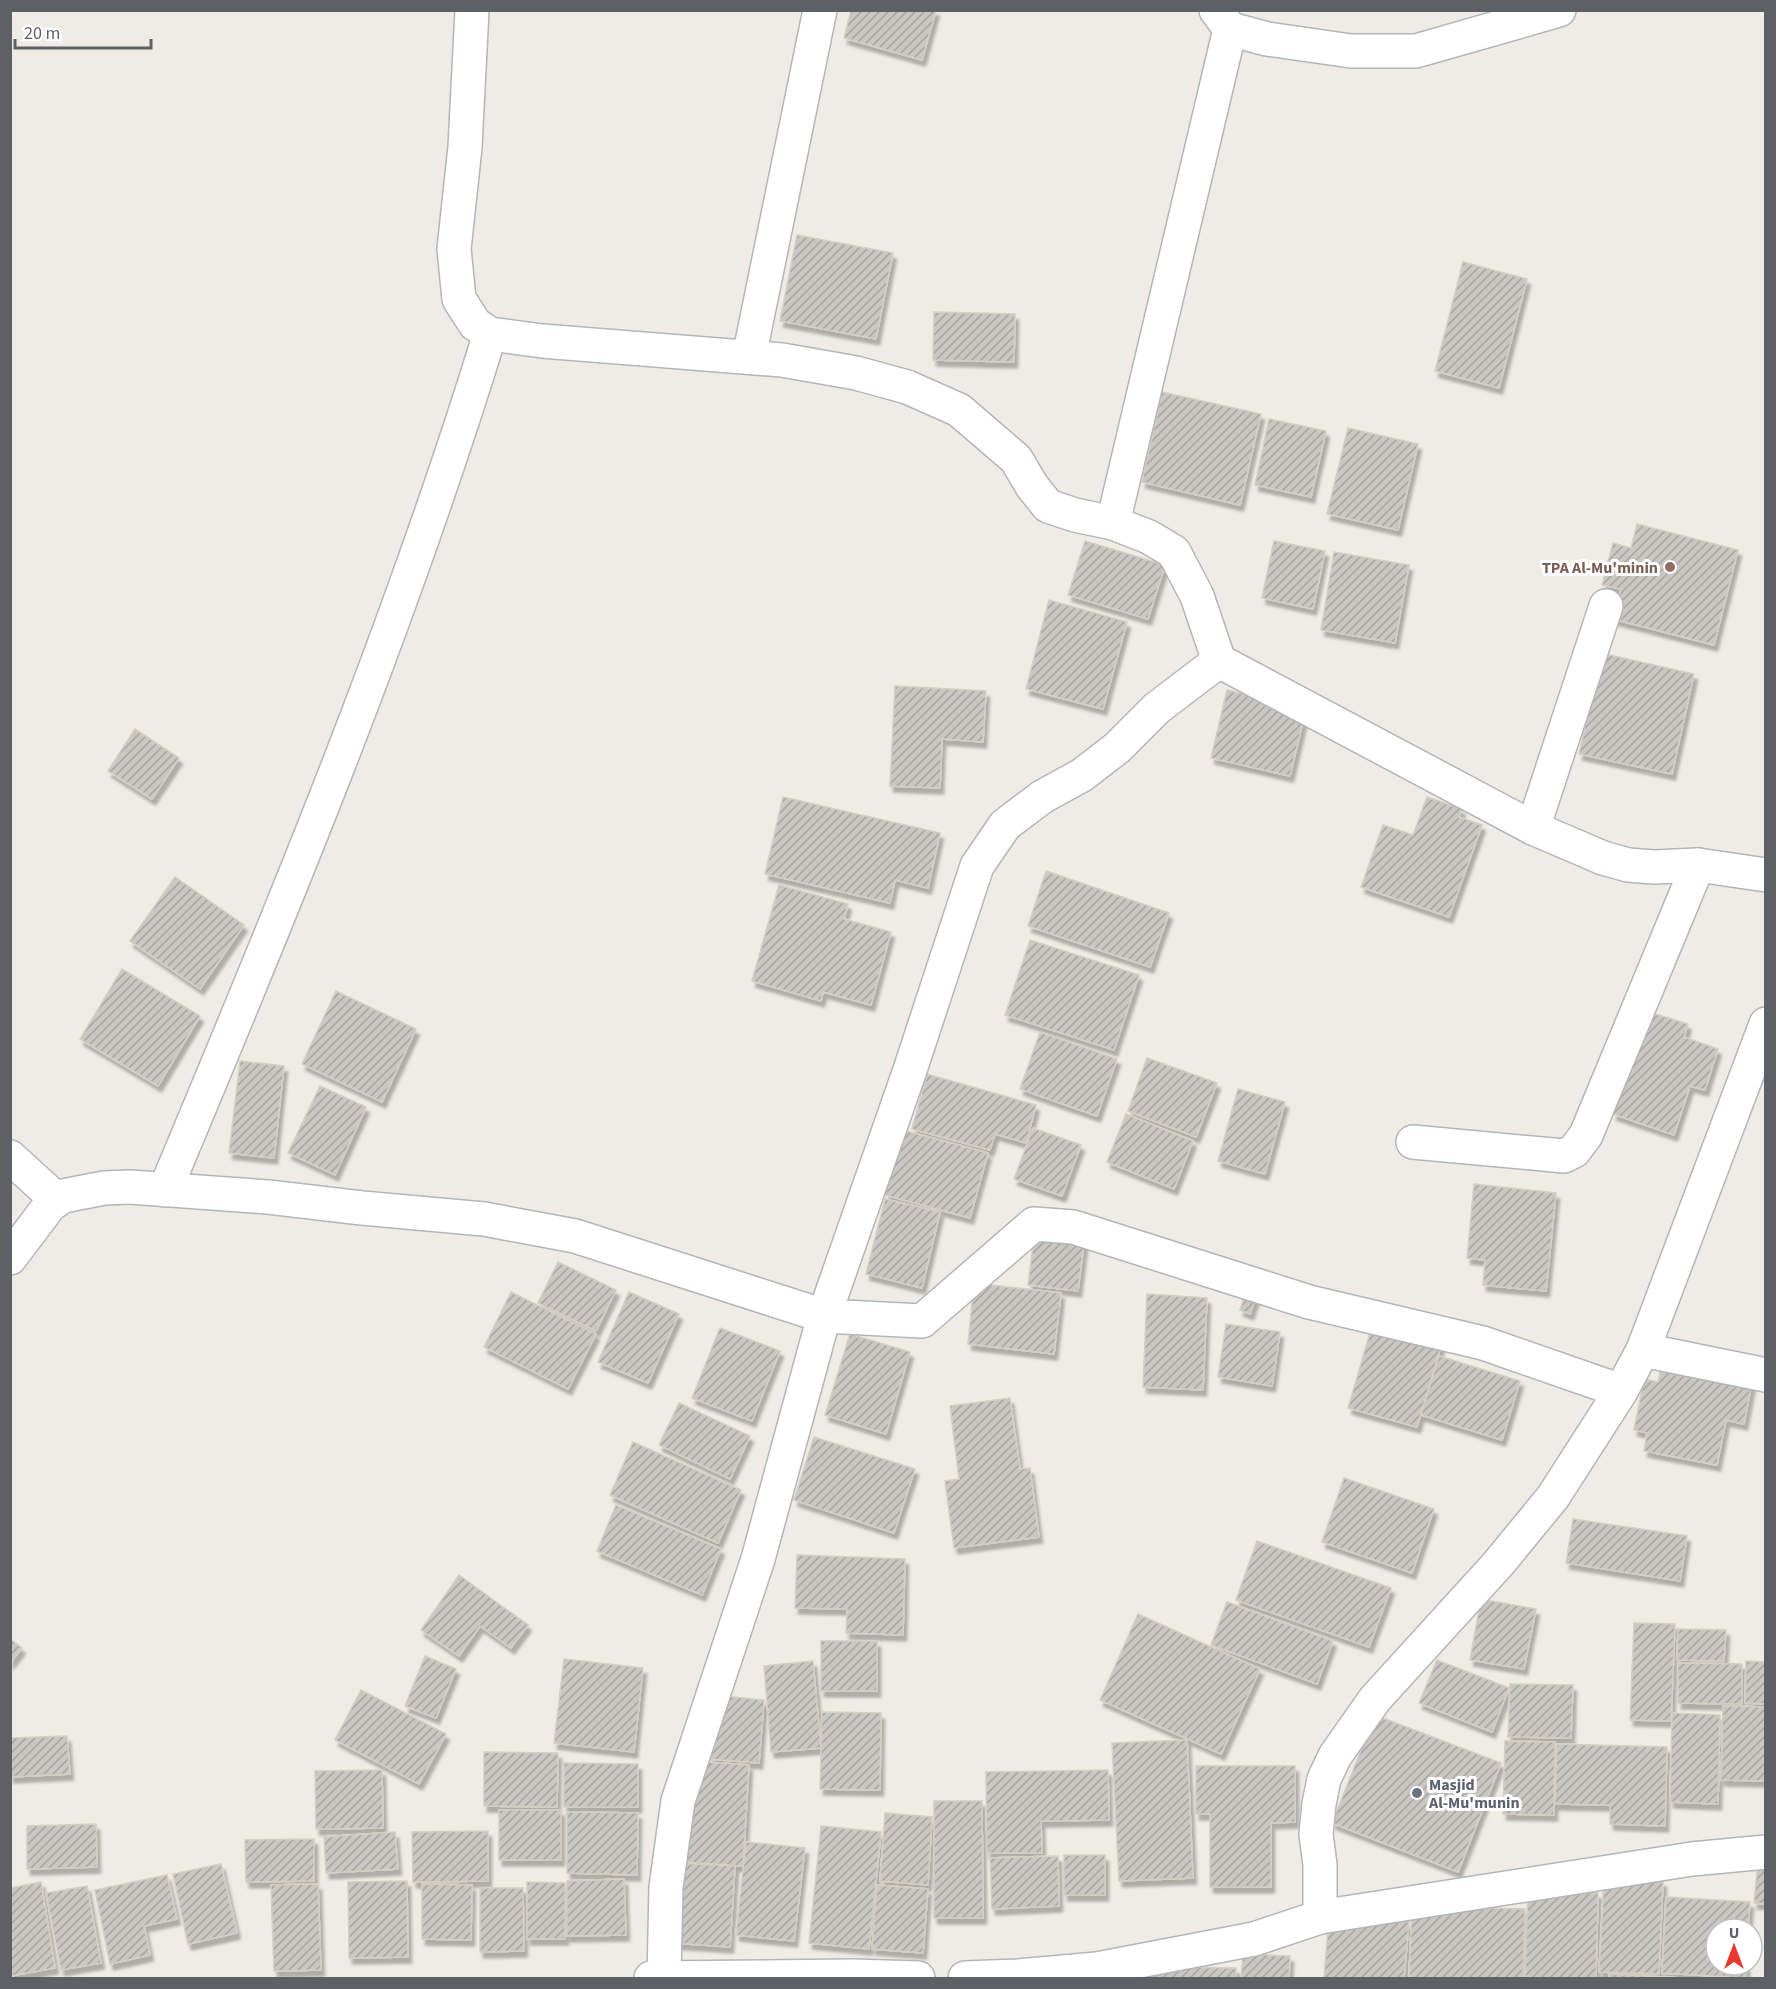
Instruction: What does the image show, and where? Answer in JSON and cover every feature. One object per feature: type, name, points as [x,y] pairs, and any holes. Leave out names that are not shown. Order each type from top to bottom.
[{"type":"street","points":[[472,10],[465,147],[454,249],[459,299],[475,324],[490,334],[542,341],[782,360],[856,373],[907,387],[958,410],[1016,459],[1032,486],[1048,506],[1075,515],[1113,523],[1149,537],[1174,552],[1197,596],[1219,661],[1533,828],[1603,858],[1628,865],[1698,865],[1766,875]]},
{"type":"street","points":[[749,357],[820,10]]},
{"type":"street","points":[[1113,523],[1223,20],[1268,39],[1351,51],[1416,51],[1559,10]]},
{"type":"street","points":[[165,1190],[245,999],[369,687],[468,407],[490,334]]},
{"type":"street","points":[[1533,828],[1606,606]]},
{"type":"street","points":[[664,1978],[666,1887],[678,1801],[758,1559],[824,1316],[910,1070],[977,866],[1005,825],[1042,797],[1082,776],[1117,748],[1157,708],[1219,661]]},
{"type":"street","points":[[1413,1142],[1539,1155],[1563,1156],[1574,1151],[1586,1135],[1698,865]]},
{"type":"street","points":[[1320,1917],[1320,1865],[1316,1834],[1324,1779],[1335,1756],[1375,1699],[1498,1564],[1553,1497],[1621,1391],[1643,1350],[1766,1024]]},
{"type":"street","points":[[10,1157],[57,1200]]},
{"type":"street","points":[[10,1258],[50,1205],[63,1196],[104,1188],[130,1187],[268,1197],[362,1209],[484,1219],[564,1234],[824,1316],[922,1321],[1034,1224],[1073,1227],[1309,1302],[1484,1343],[1621,1391]]},
{"type":"street","points":[[1643,1350],[1766,1376]]},
{"type":"street","points":[[965,1978],[1097,1969],[1254,1940],[1320,1917],[1692,1859],[1766,1852]]},
{"type":"street","points":[[651,1978],[854,1976],[918,1978]]},
{"type":"building","points":[[851,10],[936,10],[922,60],[844,38]]},
{"type":"building","points":[[797,235],[893,253],[876,339],[780,321]]},
{"type":"building","points":[[1463,262],[1527,279],[1499,388],[1435,371]]},
{"type":"building","points":[[934,312],[1015,314],[1014,362],[933,360]]},
{"type":"building","points":[[1162,392],[1261,414],[1240,505],[1142,482]]},
{"type":"building","points":[[1269,419],[1326,431],[1311,497],[1255,485]]},
{"type":"building","points":[[1348,428],[1418,444],[1398,530],[1327,514]]},
{"type":"building","name":"TPA Al-Mu'minin","points":[[1637,524],[1738,550],[1714,645],[1613,619],[1621,589],[1602,585],[1613,543],[1631,548]]},
{"type":"building","points":[[1085,541],[1165,565],[1148,619],[1068,595]]},
{"type":"building","points":[[1274,541],[1325,551],[1313,609],[1262,598]]},
{"type":"building","points":[[1334,552],[1409,565],[1395,643],[1321,630]]},
{"type":"building","points":[[1049,600],[1127,622],[1103,709],[1026,689]]},
{"type":"building","points":[[1601,653],[1694,674],[1672,774],[1579,754]]},
{"type":"building","points":[[895,686],[986,691],[983,742],[942,739],[940,788],[890,786]]},
{"type":"building","points":[[1227,690],[1306,709],[1290,776],[1211,758]]},
{"type":"building","points":[[135,729],[179,758],[152,799],[108,771]]},
{"type":"building","points":[[783,797],[940,833],[928,888],[895,880],[890,903],[765,874]]},
{"type":"building","points":[[1427,797],[1462,809],[1459,817],[1482,825],[1449,917],[1361,887],[1383,825],[1413,835]]},
{"type":"building","points":[[1046,871],[1169,913],[1150,967],[1028,926]]},
{"type":"building","points":[[175,877],[244,925],[200,989],[130,941]]},
{"type":"building","points":[[779,885],[848,904],[844,919],[891,932],[871,1005],[823,992],[821,1001],[752,981]]},
{"type":"building","points":[[1030,940],[1139,975],[1114,1050],[1005,1015]]},
{"type":"building","points":[[122,969],[200,1016],[158,1086],[80,1039]]},
{"type":"building","points":[[336,991],[416,1029],[382,1102],[302,1064]]},
{"type":"building","points":[[1649,1012],[1688,1024],[1684,1037],[1718,1049],[1705,1090],[1690,1086],[1674,1135],[1613,1114]]},
{"type":"building","points":[[1040,1032],[1117,1059],[1097,1116],[1020,1089]]},
{"type":"building","points":[[1147,1058],[1217,1083],[1196,1137],[1128,1111]]},
{"type":"building","points":[[240,1061],[284,1066],[274,1158],[229,1153]]},
{"type":"building","points":[[927,1074],[1036,1105],[1026,1143],[995,1134],[990,1150],[912,1129]]},
{"type":"building","points":[[320,1086],[366,1107],[335,1175],[288,1153]]},
{"type":"building","points":[[1238,1089],[1285,1102],[1265,1174],[1218,1161]]},
{"type":"building","points":[[1126,1114],[1193,1141],[1174,1189],[1107,1162]]},
{"type":"building","points":[[1033,1128],[1081,1145],[1062,1196],[1014,1179]]},
{"type":"building","points":[[903,1130],[988,1153],[970,1218],[885,1195]]},
{"type":"building","points":[[1474,1184],[1556,1193],[1546,1291],[1483,1285],[1485,1260],[1467,1258]]},
{"type":"building","points":[[885,1199],[940,1212],[922,1288],[866,1274]]},
{"type":"building","points":[[1035,1230],[1085,1236],[1078,1291],[1028,1285]]},
{"type":"building","points":[[558,1262],[616,1290],[596,1331],[538,1303]]},
{"type":"building","points":[[974,1283],[1061,1293],[1054,1354],[968,1344]]},
{"type":"building","points":[[1246,1291],[1257,1294],[1250,1314],[1240,1310]]},
{"type":"building","points":[[511,1292],[596,1334],[568,1389],[484,1347]]},
{"type":"building","points":[[629,1292],[679,1314],[648,1383],[598,1362]]},
{"type":"building","points":[[1147,1294],[1207,1298],[1203,1390],[1143,1387]]},
{"type":"building","points":[[1374,1319],[1443,1339],[1417,1427],[1348,1408]]},
{"type":"building","points":[[1226,1324],[1280,1332],[1272,1386],[1218,1377]]},
{"type":"building","points":[[720,1328],[780,1351],[752,1421],[692,1398]]},
{"type":"building","points":[[850,1334],[910,1352],[886,1434],[825,1415]]},
{"type":"building","points":[[1439,1356],[1520,1381],[1502,1440],[1421,1415]]},
{"type":"building","points":[[1662,1364],[1752,1382],[1744,1424],[1726,1420],[1717,1465],[1644,1451],[1647,1433],[1634,1430],[1644,1379],[1658,1382]]},
{"type":"building","points":[[1010,1398],[1020,1469],[1030,1468],[1039,1537],[954,1548],[945,1481],[959,1479],[950,1406]]},
{"type":"building","points":[[679,1403],[750,1436],[730,1479],[659,1445]]},
{"type":"building","points":[[814,1437],[915,1469],[894,1533],[794,1500]]},
{"type":"building","points":[[633,1442],[741,1490],[718,1543],[610,1495]]},
{"type":"building","points":[[1344,1478],[1434,1509],[1412,1573],[1322,1542]]},
{"type":"building","points":[[616,1505],[721,1549],[702,1595],[597,1551]]},
{"type":"building","points":[[1573,1519],[1687,1536],[1680,1581],[1566,1563]]},
{"type":"building","points":[[1257,1541],[1391,1588],[1369,1647],[1236,1600]]},
{"type":"building","points":[[797,1555],[905,1559],[903,1635],[846,1633],[847,1609],[795,1608]]},
{"type":"building","points":[[459,1575],[528,1625],[511,1648],[480,1626],[459,1656],[421,1630]]},
{"type":"building","points":[[1481,1599],[1536,1609],[1524,1669],[1470,1660]]},
{"type":"building","points":[[1227,1602],[1333,1641],[1317,1684],[1211,1645]]},
{"type":"building","points":[[1138,1614],[1260,1669],[1221,1754],[1100,1700]]},
{"type":"building","points":[[1634,1623],[1675,1624],[1671,1721],[1630,1720]]},
{"type":"building","points":[[1678,1629],[1726,1630],[1724,1661],[1677,1660]]},
{"type":"building","points":[[10,1639],[22,1648],[10,1663]]},
{"type":"building","points":[[821,1641],[877,1641],[877,1691],[821,1691]]},
{"type":"building","points":[[425,1656],[456,1669],[436,1718],[405,1706]]},
{"type":"building","points":[[564,1659],[643,1668],[634,1752],[554,1743]]},
{"type":"building","points":[[1437,1660],[1509,1688],[1492,1732],[1419,1703]]},
{"type":"building","points":[[813,1661],[821,1748],[771,1752],[764,1666]]},
{"type":"building","points":[[1746,1661],[1766,1662],[1766,1704],[1745,1703]]},
{"type":"building","points":[[1678,1663],[1742,1664],[1742,1704],[1678,1703]]},
{"type":"building","points":[[1510,1684],[1573,1685],[1571,1738],[1508,1737]]},
{"type":"building","points":[[361,1690],[446,1734],[419,1784],[335,1740]]},
{"type":"building","points":[[712,1695],[764,1700],[759,1763],[708,1759]]},
{"type":"building","points":[[1723,1706],[1766,1707],[1766,1781],[1721,1780]]},
{"type":"building","points":[[822,1712],[881,1713],[880,1790],[820,1789]]},
{"type":"building","points":[[1672,1713],[1720,1715],[1718,1804],[1670,1802]]},
{"type":"building","name":"Masjid Al-Mu'munin","points":[[1375,1715],[1501,1763],[1458,1872],[1332,1823]]},
{"type":"building","points":[[67,1736],[70,1774],[10,1777],[10,1738]]},
{"type":"building","points":[[1187,1740],[1193,1878],[1119,1881],[1112,1743]]},
{"type":"building","points":[[1505,1741],[1555,1742],[1554,1815],[1503,1814]]},
{"type":"building","points":[[1557,1744],[1667,1747],[1665,1826],[1610,1824],[1610,1805],[1555,1804]]},
{"type":"building","points":[[484,1752],[558,1753],[557,1807],[484,1806]]},
{"type":"building","points":[[691,1761],[749,1765],[743,1866],[684,1862]]},
{"type":"building","points":[[564,1763],[638,1764],[638,1807],[564,1807]]},
{"type":"building","points":[[1196,1766],[1295,1766],[1295,1822],[1271,1823],[1271,1887],[1210,1887],[1210,1814],[1196,1814]]},
{"type":"building","points":[[382,1770],[383,1828],[316,1829],[315,1771]]},
{"type":"building","points":[[1108,1770],[1109,1820],[1041,1821],[1042,1853],[987,1853],[986,1772]]},
{"type":"building","points":[[934,1801],[982,1801],[983,1918],[934,1918]]},
{"type":"building","points":[[499,1810],[561,1810],[561,1860],[499,1860]]},
{"type":"building","points":[[567,1812],[638,1813],[637,1875],[567,1873]]},
{"type":"building","points":[[885,1813],[932,1817],[928,1885],[880,1881]]},
{"type":"building","points":[[96,1824],[97,1867],[27,1869],[27,1826]]},
{"type":"building","points":[[821,1826],[881,1832],[869,1949],[809,1943]]},
{"type":"building","points":[[488,1831],[488,1881],[413,1882],[412,1832]]},
{"type":"building","points":[[395,1832],[398,1869],[326,1873],[324,1837]]},
{"type":"building","points":[[314,1839],[314,1881],[246,1882],[245,1840]]},
{"type":"building","points":[[746,1842],[805,1848],[794,1941],[736,1935]]},
{"type":"building","points":[[1064,1855],[1105,1855],[1105,1895],[1064,1895]]},
{"type":"building","points":[[1058,1856],[1059,1906],[992,1909],[990,1858]]},
{"type":"building","points":[[1758,1861],[1766,1861],[1766,1904],[1754,1903]]},
{"type":"building","points":[[676,1863],[735,1866],[730,1947],[672,1943]]},
{"type":"building","points":[[221,1864],[237,1933],[188,1944],[173,1874]]},
{"type":"building","points":[[167,1875],[177,1919],[144,1926],[150,1955],[110,1964],[95,1890]]},
{"type":"building","points":[[1604,1878],[1663,1881],[1659,1974],[1599,1972]]},
{"type":"building","points":[[624,1879],[626,1935],[567,1936],[567,1881]]},
{"type":"building","points":[[407,1881],[408,1957],[349,1958],[348,1882]]},
{"type":"building","points":[[41,1882],[55,1968],[10,1976],[10,1888]]},
{"type":"building","points":[[527,1882],[565,1883],[565,1939],[527,1939]]},
{"type":"building","points":[[318,1884],[321,1970],[274,1971],[271,1885]]},
{"type":"building","points":[[422,1884],[472,1885],[471,1940],[422,1939]]},
{"type":"building","points":[[877,1885],[928,1889],[923,1953],[872,1949]]},
{"type":"building","points":[[87,1886],[101,1963],[61,1970],[46,1893]]},
{"type":"building","points":[[480,1888],[523,1888],[524,1951],[480,1952]]},
{"type":"building","points":[[1528,1891],[1598,1893],[1596,1978],[1525,1978]]},
{"type":"building","points":[[1666,1897],[1750,1902],[1749,1917],[1704,1917],[1704,1976],[1662,1973]]},
{"type":"building","points":[[1412,1906],[1525,1909],[1523,1978],[1409,1978]]},
{"type":"building","points":[[1329,1916],[1409,1922],[1404,1978],[1324,1978]]},
{"type":"building","points":[[1243,1954],[1290,1956],[1289,1978],[1241,1978]]},
{"type":"building","points":[[1123,1966],[1236,1968],[1236,1978],[1123,1978]]},
{"type":"building","points":[[1609,1974],[1682,1978],[1609,1978]]},
{"type":"place","name":"TPA Al-Mu'minin","points":[[1670,567]]},
{"type":"place","name":"Masjid Al-Mu'munin","points":[[1417,1793]]}]
